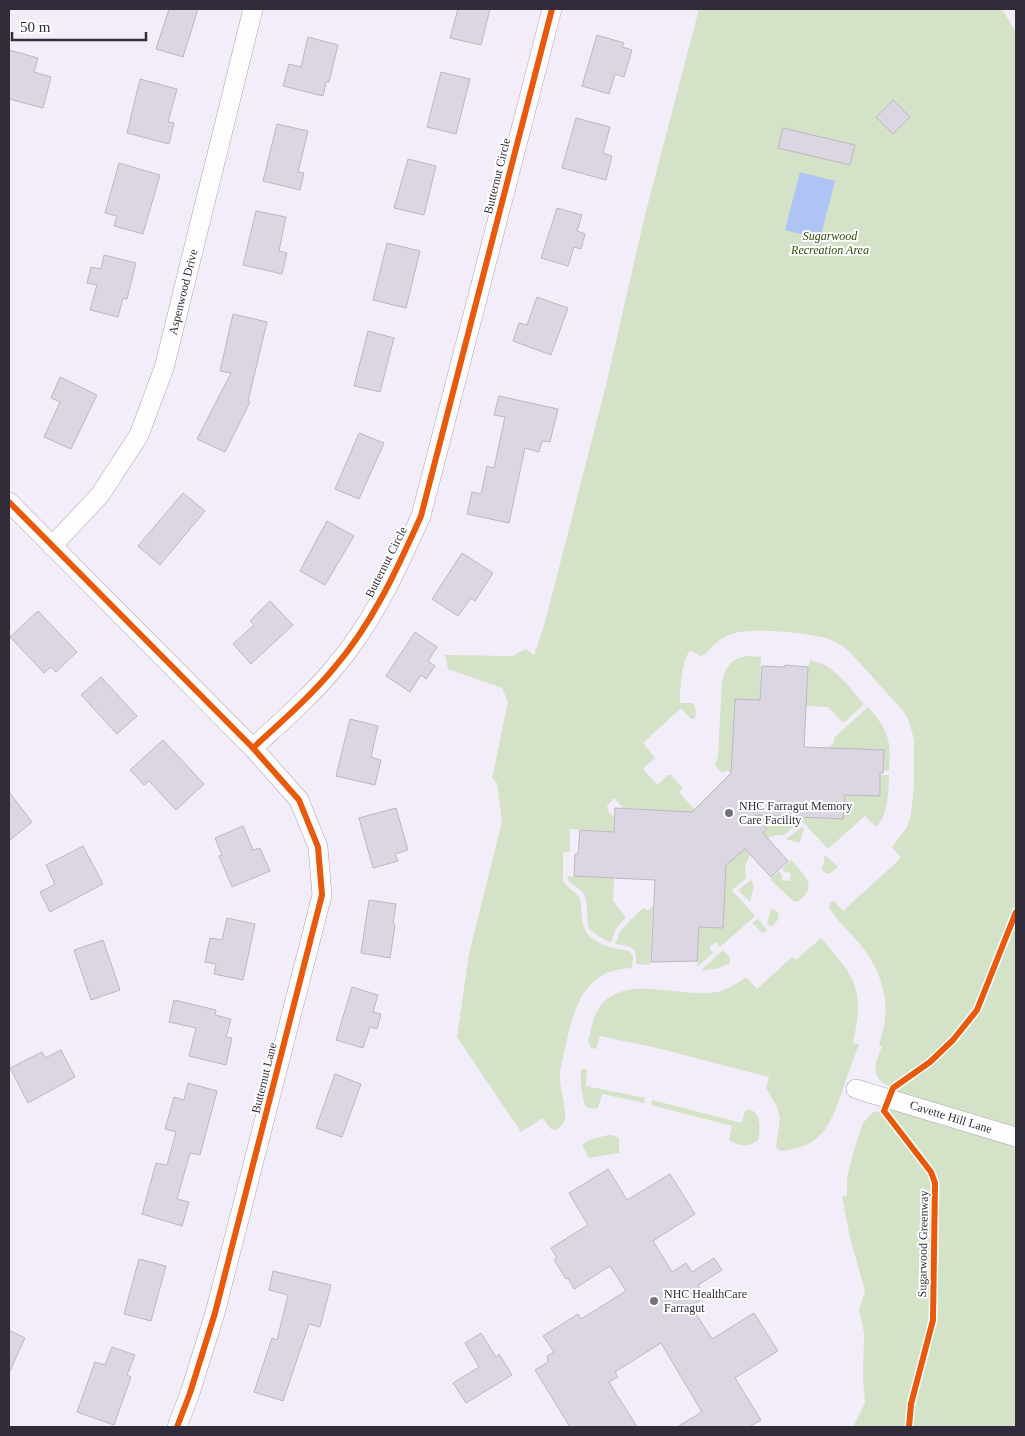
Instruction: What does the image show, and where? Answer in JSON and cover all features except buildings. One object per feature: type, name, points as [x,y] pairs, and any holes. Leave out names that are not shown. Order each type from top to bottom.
[{"type":"street","name":"Aspenwood Drive","points":[[52,546],[100,495],[139,435],[164,368],[253,9]]},
{"type":"street","name":"Butternut Circle","points":[[253,748],[296,708],[335,667],[368,623],[396,573],[421,516],[552,9]]},
{"type":"street","points":[[9,502],[253,748]]},
{"type":"street","name":"Butternut Lane","points":[[177,1427],[190,1393],[215,1313],[322,895],[318,846],[299,800],[253,748]]},
{"type":"street","name":"Cavette Hill Lane","points":[[856,1089],[1016,1137]]},
{"type":"green space","name":"Sugarwood Recreation Area","points":[[699,9],[1002,9],[1016,32],[1016,1427],[853,1427],[865,1403],[863,1379],[864,1333],[859,1309],[865,1291],[850,1238],[842,1196],[847,1196],[847,1177],[863,1123],[873,1112],[884,1111],[893,1088],[880,1080],[876,1071],[877,1060],[882,1046],[879,1046],[885,1019],[885,998],[880,978],[865,951],[829,907],[830,902],[834,901],[843,911],[901,858],[892,847],[907,827],[911,814],[914,787],[914,740],[909,721],[904,712],[849,651],[826,638],[805,634],[764,631],[740,632],[727,636],[716,643],[704,655],[700,656],[690,650],[683,668],[680,703],[693,703],[696,710],[695,718],[691,719],[681,708],[643,743],[655,758],[643,769],[657,785],[668,775],[671,775],[683,788],[679,792],[695,810],[692,812],[623,808],[613,799],[607,806],[609,813],[614,817],[614,832],[570,829],[570,852],[563,852],[563,881],[579,896],[585,931],[595,941],[629,951],[633,956],[632,968],[616,970],[603,975],[593,982],[578,1003],[569,1030],[561,1069],[560,1082],[565,1115],[562,1125],[556,1130],[551,1129],[543,1118],[521,1132],[457,1037],[469,954],[502,822],[497,783],[492,778],[508,702],[502,688],[448,669],[445,655],[512,656],[526,649],[534,655],[544,626],[606,385],[645,215]]},
{"type":"green space","points":[[749,656],[761,657],[760,700],[736,699],[731,773],[727,770],[722,773],[715,765],[718,757],[722,682],[727,667],[730,664],[738,658]]},
{"type":"green space","points":[[810,660],[834,672],[864,704],[845,722],[842,722],[828,707],[805,706]]},
{"type":"green space","points":[[868,707],[887,736],[890,751],[889,771],[883,770],[884,750],[810,747],[829,747],[834,743],[834,738]]},
{"type":"green space","points":[[880,775],[889,775],[886,809],[880,822],[876,827],[865,816],[828,849],[802,821],[784,835],[767,838],[763,833],[767,829],[755,815],[845,794],[880,796]]},
{"type":"green space","points":[[802,827],[804,830],[799,843],[786,839]]},
{"type":"green space","points":[[728,839],[740,853],[745,849],[750,855],[745,866],[746,878],[732,890],[755,916],[720,947],[716,942],[709,948],[713,953],[697,967],[699,927],[723,928]]},
{"type":"green space","points":[[825,855],[838,867],[827,874],[822,870]]},
{"type":"green space","points":[[791,860],[805,876],[809,886],[804,897],[797,902],[793,901],[770,879],[779,871],[782,875],[782,880],[790,881],[791,873],[785,872],[782,869]]},
{"type":"green space","points":[[567,876],[614,878],[613,901],[626,917],[615,930],[611,943],[589,929],[585,897],[570,882]]},
{"type":"green space","points":[[751,880],[754,886],[750,902],[738,890]]},
{"type":"green space","points":[[653,906],[650,965],[636,964],[636,954],[632,948],[615,944],[621,930],[643,908],[648,910]]},
{"type":"green space","points":[[773,909],[778,912],[778,917],[771,927],[767,923]]},
{"type":"green space","points":[[758,919],[767,930],[763,933],[752,923]]},
{"type":"green space","points":[[821,938],[850,975],[855,985],[858,1009],[853,1043],[859,1044],[833,1116],[822,1134],[806,1145],[780,1151],[776,1147],[780,1118],[777,1107],[766,1088],[769,1077],[657,1048],[600,1036],[596,1049],[591,1048],[588,1041],[594,1019],[599,1008],[609,997],[622,991],[637,989],[703,993],[717,992],[745,978],[757,989],[792,957],[796,960]]},
{"type":"green space","points":[[723,950],[730,958],[730,963],[719,968],[700,971]]},
{"type":"green space","points":[[582,1069],[587,1070],[586,1086],[645,1098],[644,1103],[602,1094],[598,1108],[587,1107],[581,1088]]},
{"type":"green space","points":[[652,1100],[742,1123],[745,1111],[750,1109],[758,1119],[760,1131],[758,1140],[747,1145],[736,1144],[729,1140],[732,1126],[651,1105]]},
{"type":"green space","points":[[608,1135],[619,1138],[619,1153],[589,1158],[582,1145],[589,1140]]},
{"type":"water","points":[[800,172],[835,181],[820,239],[785,230]]},
{"type":"cycle path","points":[[9,502],[253,748],[315,689],[348,651],[383,595],[421,516],[552,9]]},
{"type":"cycle path","points":[[177,1427],[190,1393],[215,1313],[322,895],[318,847],[299,800],[253,748]]},
{"type":"cycle path","name":"Sugarwood Greenway","points":[[909,1427],[911,1404],[933,1320],[935,1183],[931,1172],[884,1111],[893,1088],[930,1062],[953,1040],[977,1010],[1016,912]]},
{"type":"place","name":"NHC Farragut Memory Care Facility","points":[[729,813]]},
{"type":"place","name":"NHC HealthCare Farragut","points":[[654,1301]]}]
